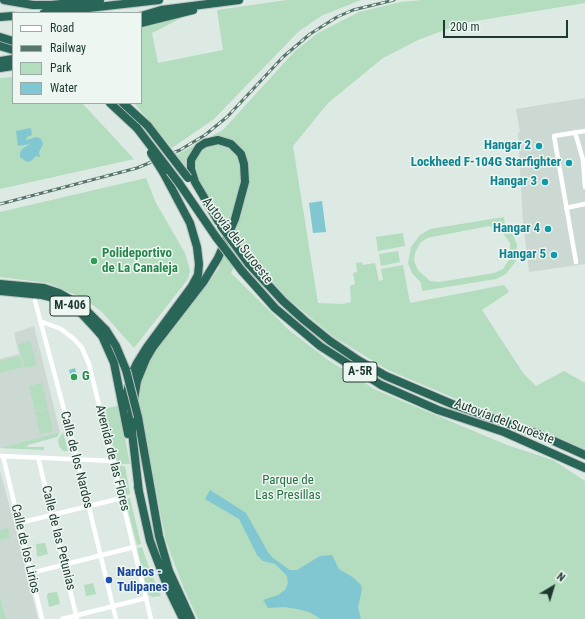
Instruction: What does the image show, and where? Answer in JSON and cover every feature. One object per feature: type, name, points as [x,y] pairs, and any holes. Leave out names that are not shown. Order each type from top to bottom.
[{"type":"highway","points":[[4,0],[33,5],[51,5],[100,0]]},
{"type":"highway","points":[[22,0],[51,5]]},
{"type":"highway","points":[[53,12],[159,0]]},
{"type":"highway","points":[[142,16],[169,9],[239,0]]},
{"type":"highway","points":[[142,23],[229,1]]},
{"type":"highway","points":[[0,17],[12,16]]},
{"type":"highway","points":[[0,37],[12,41]]},
{"type":"highway","points":[[0,46],[12,50]]},
{"type":"highway","points":[[0,60],[12,58]]},
{"type":"highway","points":[[0,68],[12,66]]},
{"type":"highway","name":"Autovía del Suroeste","points":[[111,104],[137,128],[179,183],[216,237],[242,271],[275,308],[320,346],[381,385],[438,410],[504,432],[561,456],[585,470]]},
{"type":"highway","name":"Autovía del Suroeste","points":[[124,104],[146,124],[188,178],[248,263],[283,301],[330,341],[358,360],[386,376],[444,401],[538,434],[585,455]]},
{"type":"highway","points":[[130,104],[139,113],[146,124]]},
{"type":"highway","points":[[126,418],[127,393],[131,376],[137,363],[192,286],[198,275],[199,264],[197,247],[190,222],[137,128]]},
{"type":"highway","points":[[139,492],[132,432],[132,412],[137,381],[146,359],[153,347],[204,281],[218,258],[235,219],[244,182],[244,164],[241,154],[231,144],[218,140],[212,141],[200,147],[191,160],[191,169],[195,182],[220,223]]},
{"type":"highway","name":"M-406","points":[[0,284],[44,288],[59,293],[82,306],[106,330],[116,346],[126,370],[138,416],[159,536],[169,571],[191,619]]},
{"type":"highway","name":"M-406","points":[[0,291],[42,295],[54,298],[76,310],[90,322],[102,336],[112,356],[117,373],[139,492],[150,542],[168,588],[183,619]]},
{"type":"street","points":[[576,262],[554,136],[585,131]]},
{"type":"street","points":[[575,132],[583,160],[585,187]]},
{"type":"street","points":[[566,208],[585,204]]},
{"type":"street","name":"Calle de los Nardos","points":[[35,301],[77,458],[116,619]]},
{"type":"street","name":"Avenida de las Flores","points":[[40,321],[61,329],[82,348],[89,364],[114,461],[151,619]]},
{"type":"street","points":[[2,456],[77,458],[114,461]]},
{"type":"street","name":"Calle de los Lirios","points":[[2,456],[42,619]]},
{"type":"street","name":"Calle de las Petunias","points":[[38,457],[77,617]]},
{"type":"street","points":[[19,523],[122,498]]},
{"type":"street","points":[[31,572],[134,548]]},
{"type":"street","points":[[62,619],[77,617],[112,606],[146,598]]},
{"type":"shaded area","points":[[585,98],[585,264],[529,272],[523,222],[518,133],[520,132],[516,109]]},
{"type":"shaded area","points":[[34,326],[60,432],[0,448],[0,359],[19,354],[14,333]]},
{"type":"shaded area","points":[[0,471],[38,619],[6,619],[0,596]]},
{"type":"green space","points":[[287,0],[361,0],[321,16],[298,32],[214,119],[172,148],[135,104],[142,104],[142,25],[191,13],[152,33],[158,63],[223,50],[217,10]]},
{"type":"green space","name":"Parque de Las Presillas","points":[[423,0],[585,0],[585,3],[463,23],[418,40],[383,58],[328,103],[293,146],[318,303],[343,304],[351,302],[350,286],[355,284],[353,273],[357,272],[356,263],[362,262],[363,265],[375,263],[379,281],[383,280],[381,269],[403,265],[410,303],[504,285],[509,292],[482,310],[523,373],[536,386],[564,371],[585,383],[585,451],[549,433],[454,398],[388,370],[334,337],[287,298],[253,260],[244,247],[231,273],[289,330],[328,360],[376,390],[507,445],[553,460],[585,481],[585,619],[198,619],[184,589],[166,541],[137,394],[146,364],[170,330],[220,267],[216,265],[231,231],[176,155],[223,130],[295,51],[318,33],[359,12],[401,2]]},
{"type":"green space","points":[[12,77],[12,104],[83,104],[134,159],[0,189],[0,78]]},
{"type":"green space","name":"Polideportivo de La Canaleja","points":[[146,178],[156,203],[185,253],[190,270],[188,279],[134,348],[102,312],[85,299],[48,283],[0,277],[0,212]]},
{"type":"green space","points":[[504,217],[505,226],[513,235],[517,245],[516,261],[506,274],[496,279],[422,291],[421,283],[412,273],[408,263],[411,247],[420,235],[430,229]],"holes":[[[489,226],[501,230],[510,243],[510,258],[503,269],[494,273],[439,282],[430,281],[418,270],[414,261],[415,253],[420,243],[427,238]]]},
{"type":"green space","points":[[403,233],[405,246],[378,251],[376,237]]},
{"type":"green space","points":[[398,251],[400,262],[381,266],[379,254]]},
{"type":"green space","points":[[30,341],[37,365],[25,368],[18,344]]},
{"type":"green space","points":[[20,356],[23,367],[0,373],[0,361]]},
{"type":"green space","points":[[42,383],[48,408],[35,411],[29,386]]},
{"type":"green space","points":[[121,405],[130,464],[117,464],[104,409]]},
{"type":"green space","points":[[48,409],[53,431],[40,434],[35,412]]},
{"type":"green space","points":[[60,432],[57,437],[28,445],[27,447],[44,447],[44,450],[0,448]]},
{"type":"green space","points":[[63,432],[68,451],[63,451],[59,446],[58,440]]},
{"type":"green space","points":[[117,466],[125,466],[130,494],[125,496]]},
{"type":"green space","points":[[130,498],[141,544],[137,545],[125,499]]},
{"type":"green space","points":[[8,528],[10,538],[0,540],[0,530]]},
{"type":"green space","points":[[45,543],[48,554],[37,557],[36,544]]},
{"type":"green space","points":[[142,547],[161,596],[152,597],[148,594],[137,548]]},
{"type":"green space","points":[[93,583],[96,594],[86,596],[84,585]]},
{"type":"green space","points":[[57,592],[60,604],[49,607],[47,596],[48,593]]},
{"type":"green space","points":[[0,596],[6,619],[0,619]]},
{"type":"water","points":[[31,128],[32,135],[27,137],[26,140],[37,137],[41,139],[43,144],[39,152],[40,157],[36,156],[31,161],[27,162],[20,157],[20,153],[22,149],[30,144],[18,146],[16,131]]},
{"type":"water","points":[[322,201],[326,232],[313,233],[309,203]]},
{"type":"water","name":"G","points":[[75,368],[78,380],[72,382],[69,370]]},
{"type":"water","points":[[210,490],[246,513],[268,552],[273,558],[290,570],[297,570],[320,556],[332,555],[339,569],[354,578],[361,585],[362,590],[358,607],[361,619],[321,619],[309,612],[297,609],[284,607],[268,608],[263,600],[278,595],[285,590],[288,583],[287,576],[275,564],[263,561],[257,555],[239,519],[205,499]]},
{"type":"railway","points":[[0,204],[137,168],[180,150],[205,135],[227,117],[283,57],[310,34],[337,17],[353,10],[394,0]]},
{"type":"place","name":"Hangar 2","points":[[539,146]]},
{"type":"place","name":"Lockheed F-104G Starfighter","points":[[569,163]]},
{"type":"place","name":"Hangar 3","points":[[545,182]]},
{"type":"place","name":"Hangar 4","points":[[548,229]]},
{"type":"place","name":"Hangar 5","points":[[554,255]]},
{"type":"place","name":"Polideportivo de La Canaleja","points":[[94,261]]},
{"type":"place","name":"G","points":[[74,377]]},
{"type":"place","name":"Nardos - Tulipanes","points":[[109,580]]}]
